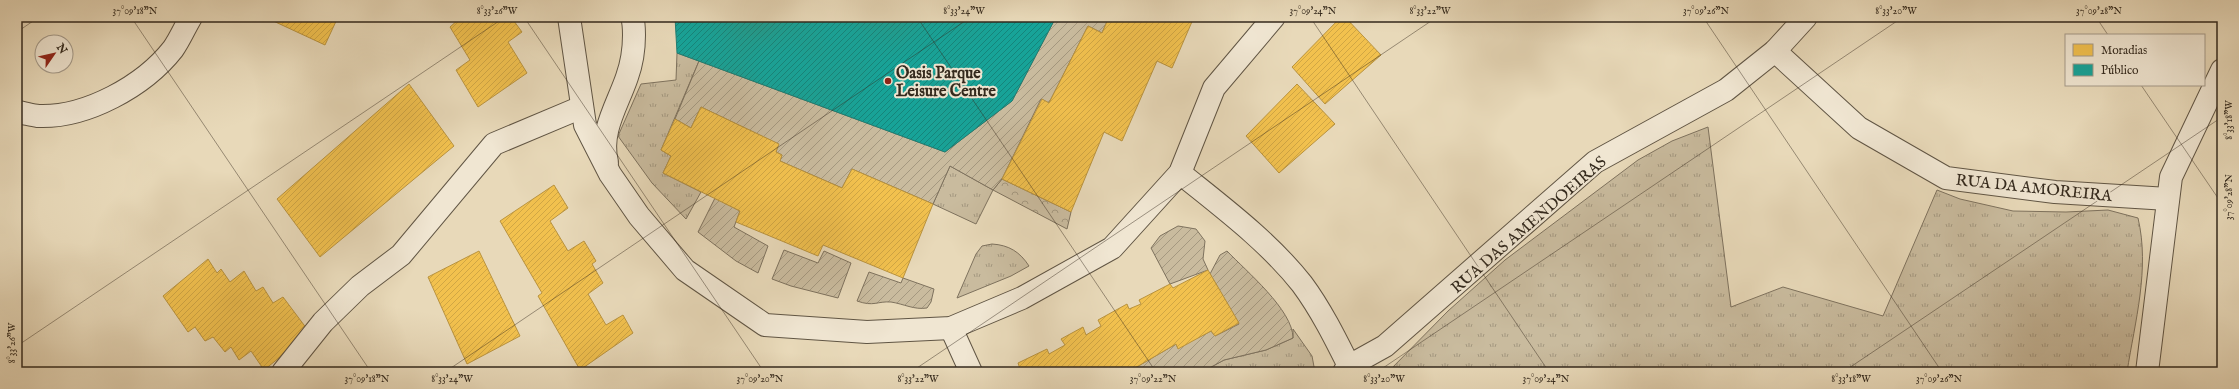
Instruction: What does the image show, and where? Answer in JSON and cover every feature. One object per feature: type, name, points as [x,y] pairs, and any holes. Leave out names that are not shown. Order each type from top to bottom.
[{"type":"street","points":[[17,112],[38,116],[63,113],[99,104],[138,83],[173,49],[191,17]]},
{"type":"street","points":[[569,17],[585,125],[610,174],[639,216],[685,270],[765,325],[867,332],[950,328],[1022,298],[1112,248],[1180,173],[1214,88],[1274,17]]},
{"type":"street","points":[[610,174],[604,140],[618,98],[627,77],[634,50],[634,21],[632,17]]},
{"type":"street","name":"RUA DAS AMENDOEIRAS","points":[[1348,370],[1385,346],[1595,162],[1726,90],[1775,51],[1806,17]]},
{"type":"street","name":"RUA DA AMOREIRA","points":[[1775,51],[1859,128],[1946,178],[2055,192],[2168,199]]},
{"type":"street","points":[[2147,372],[2171,177],[2222,70]]},
{"type":"street","points":[[284,372],[323,322],[360,286],[401,255],[494,144],[582,107]]},
{"type":"street","points":[[1180,173],[1250,230],[1302,284],[1333,334],[1348,370]]},
{"type":"street","points":[[950,328],[971,372]]},
{"type":"green space","points":[[1056,17],[1109,17],[1102,33],[1088,26],[1049,103],[1041,99],[1002,179],[993,190],[950,166],[933,204],[852,169],[842,188],[780,161],[782,155],[776,152],[778,144],[701,107],[691,128],[675,119],[699,61],[945,152],[1012,101]]},
{"type":"green space","points":[[677,53],[699,61],[661,150],[671,156],[663,173],[701,192],[686,219],[652,183],[618,136],[641,84],[676,80]]},
{"type":"green space","points":[[1708,127],[1731,307],[1783,287],[1883,316],[1937,190],[1960,199],[2013,211],[2066,212],[2108,210],[2138,218],[2141,237],[2142,276],[2127,372],[1388,372],[1448,311],[1505,260],[1638,160],[1672,141]]},
{"type":"green space","points":[[950,166],[993,190],[976,224],[933,204]]},
{"type":"green space","points":[[1002,179],[1071,212],[1067,229],[993,190]]},
{"type":"green space","points":[[715,198],[740,211],[734,227],[768,246],[758,273],[736,261],[698,232]]},
{"type":"green space","points":[[1178,226],[1196,229],[1205,241],[1203,259],[1208,270],[1170,284],[1151,248],[1160,236]]},
{"type":"green space","points":[[992,244],[1004,246],[1014,250],[1029,266],[1011,276],[957,298],[976,254],[982,246]]},
{"type":"green space","points":[[784,250],[818,263],[824,251],[851,263],[838,298],[791,286],[772,279]]},
{"type":"green space","points":[[1227,251],[1277,303],[1291,327],[1293,338],[1266,350],[1224,360],[1202,372],[1128,372],[1176,344],[1178,348],[1211,331],[1215,336],[1239,324],[1210,274],[1220,255]]},
{"type":"green space","points":[[869,272],[901,283],[903,278],[934,289],[931,302],[927,308],[913,308],[891,302],[872,304],[857,301]]},
{"type":"green space","points":[[1293,329],[1312,356],[1315,372],[1202,372],[1224,360],[1266,350],[1293,338]]},
{"type":"building: Moradias","points":[[270,17],[338,17],[325,45],[269,19]]},
{"type":"building: Moradias","points":[[457,17],[511,17],[522,32],[508,42],[527,73],[478,107],[456,70],[470,60],[450,27],[459,19]]},
{"type":"building: Moradias","points":[[710,17],[754,17],[748,30]]},
{"type":"building: Moradias","points":[[1109,17],[1194,17],[1172,68],[1157,61],[1122,141],[1104,132],[1071,212],[1002,179],[1042,99],[1049,103],[1088,26],[1102,33]]},
{"type":"building: Moradias","points":[[1341,17],[1345,17],[1381,55],[1325,104],[1292,67]]},
{"type":"building: Moradias","points":[[753,37],[770,62],[747,77],[732,54]]},
{"type":"building: Moradias","points":[[837,76],[849,79],[843,103],[831,99]]},
{"type":"building: Moradias","points":[[409,84],[454,146],[320,257],[277,199]]},
{"type":"building: Moradias","points":[[1297,84],[1335,124],[1279,173],[1246,136]]},
{"type":"building: Moradias","points":[[701,107],[779,144],[776,152],[782,155],[780,161],[842,188],[852,169],[933,204],[903,278],[823,245],[818,256],[736,222],[740,211],[663,173],[671,156],[661,150],[675,119],[691,128]]},
{"type":"building: Moradias","points":[[554,185],[568,208],[550,221],[568,251],[584,241],[596,261],[592,264],[603,283],[588,294],[606,325],[623,315],[633,333],[580,370],[538,296],[542,293],[500,221]]},
{"type":"building: Moradias","points":[[479,251],[520,336],[467,364],[428,277]]},
{"type":"building: Moradias","points":[[208,259],[217,273],[221,269],[230,282],[244,271],[256,291],[263,287],[273,303],[283,297],[310,333],[264,370],[251,351],[239,360],[231,347],[225,352],[213,337],[205,341],[195,327],[188,332],[163,296]]},
{"type":"building: Moradias","points":[[1208,270],[1239,323],[1215,336],[1211,331],[1178,349],[1176,344],[1128,372],[1021,372],[1018,363],[1047,349],[1049,354],[1065,345],[1061,339],[1083,327],[1086,335],[1101,326],[1098,320],[1127,304],[1129,309],[1141,304],[1139,300],[1170,284],[1173,288]]},
{"type":"building: Público","name":"Oasis Parque Leisure Centre","points":[[675,17],[1056,17],[1012,101],[945,152],[677,53]]},
{"type":"place","name":"Oasis Parque Leisure Centre","points":[[888,81]]}]
